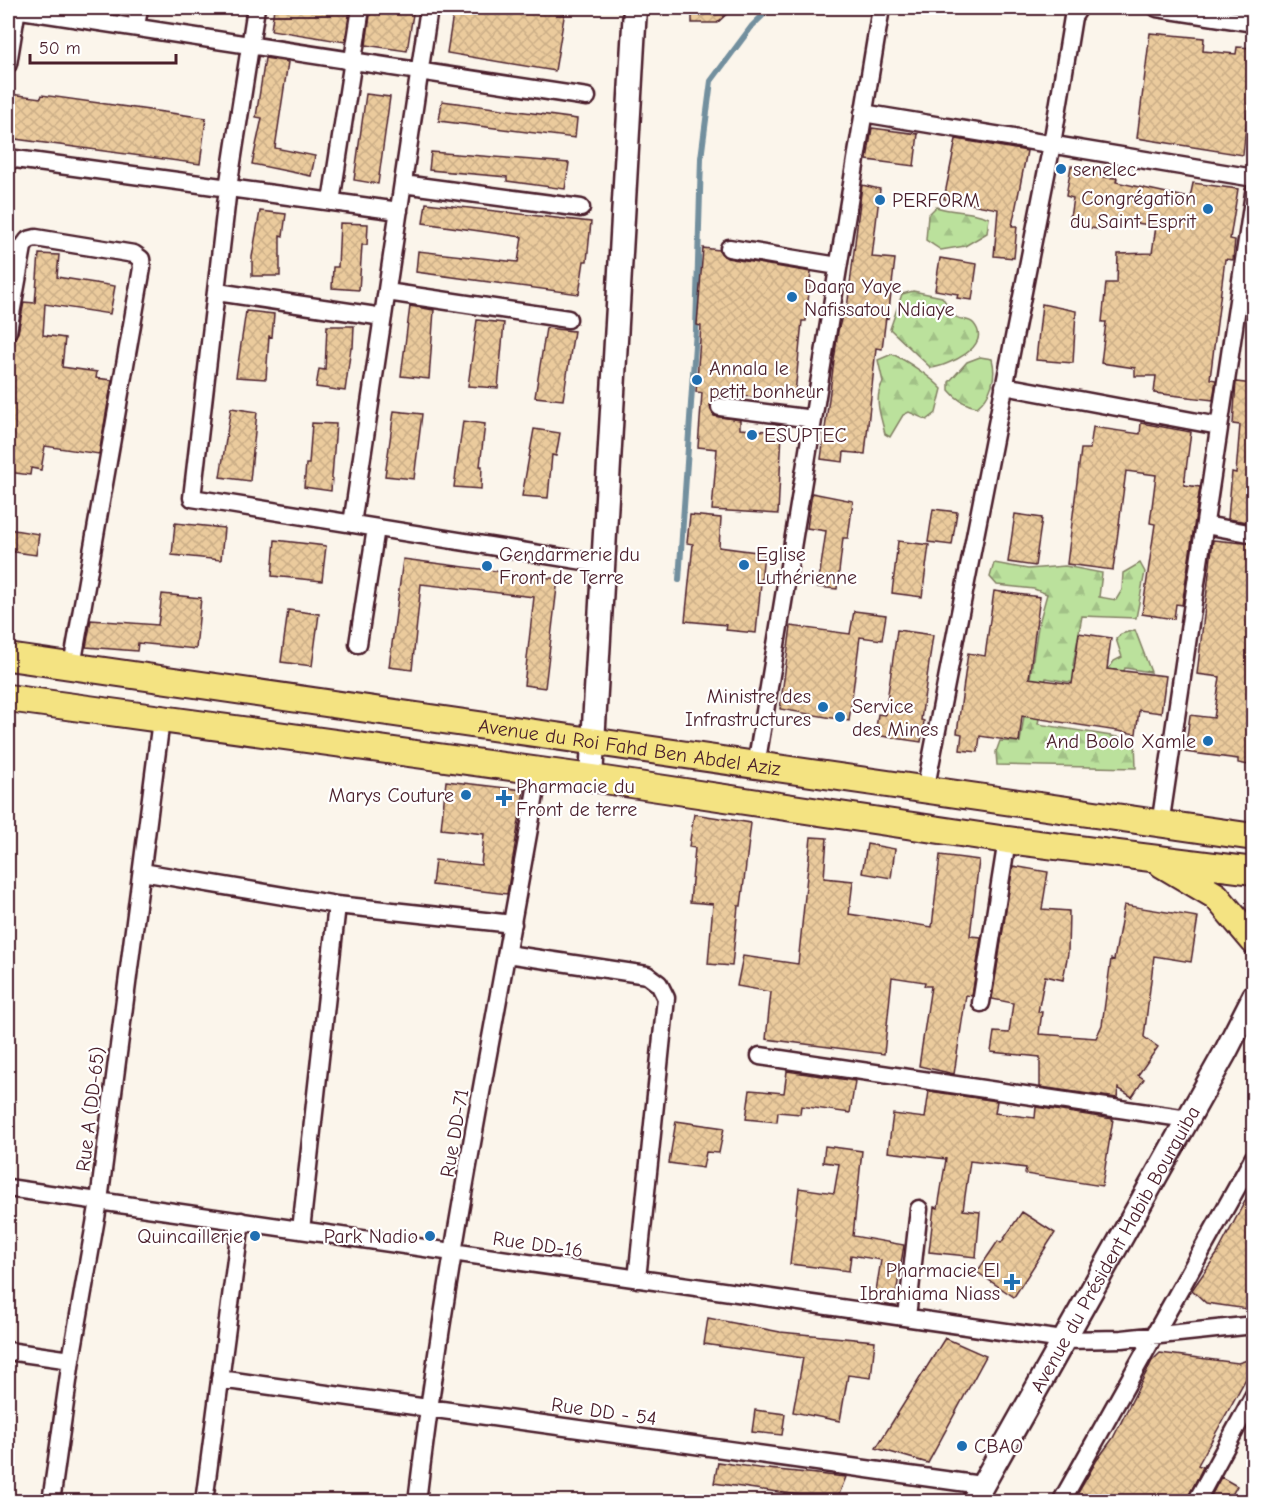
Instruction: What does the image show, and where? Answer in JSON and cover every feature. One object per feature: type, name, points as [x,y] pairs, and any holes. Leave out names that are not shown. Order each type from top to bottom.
[{"type":"main road","name":"Avenue du Roi Fahd Ben Abdel Aziz","points":[[8,657],[1254,837]]},
{"type":"main road","name":"Avenue du Roi Fahd Ben Abdel Aziz","points":[[8,698],[591,778],[1007,840],[1254,871]]},
{"type":"main road","points":[[1151,858],[1215,896],[1254,941]]},
{"type":"street","points":[[8,64],[14,8],[587,97]]},
{"type":"street","points":[[136,27],[139,8]]},
{"type":"street","points":[[256,8],[228,188],[192,498],[602,564]]},
{"type":"street","points":[[331,202],[361,8]]},
{"type":"street","points":[[352,524],[429,8]]},
{"type":"street","points":[[591,778],[635,8]]},
{"type":"street","points":[[756,766],[881,8]]},
{"type":"street","points":[[925,791],[1052,144],[1073,17],[1079,8]]},
{"type":"street","points":[[1157,8],[1254,23]]},
{"type":"street","points":[[863,113],[1254,178]]},
{"type":"street","points":[[8,158],[399,211]]},
{"type":"street","points":[[403,184],[581,208]]},
{"type":"street","points":[[1160,825],[1254,193]]},
{"type":"street","points":[[8,332],[23,247],[28,240],[36,238],[134,254],[141,259],[142,268],[72,666]]},
{"type":"street","points":[[729,248],[838,266]]},
{"type":"street","points":[[217,292],[383,317]]},
{"type":"street","points":[[387,292],[568,319]]},
{"type":"street","points":[[1004,386],[1219,426]]},
{"type":"street","points":[[720,407],[813,419]]},
{"type":"street","points":[[1204,525],[1254,534]]},
{"type":"street","points":[[358,644],[376,528]]},
{"type":"street","name":"Rue A (DD-65)","points":[[51,1502],[71,1360],[99,1201],[161,720]]},
{"type":"street","name":"Rue DD-71","points":[[417,1502],[428,1408],[453,1253],[539,772]]},
{"type":"street","points":[[981,1002],[1007,840]]},
{"type":"street","points":[[142,872],[337,905],[513,924]]},
{"type":"street","points":[[301,1230],[337,905]]},
{"type":"street","points":[[507,954],[647,975],[659,984],[666,998],[637,1279]]},
{"type":"street","name":"Avenue du Président Habib Bourguiba","points":[[977,1493],[1188,1119],[1254,996]]},
{"type":"street","points":[[760,1056],[1188,1119]]},
{"type":"street","points":[[1061,1502],[1254,1156]]},
{"type":"street","name":"Rue DD-16","points":[[8,1188],[1063,1340],[1153,1335],[1254,1325]]},
{"type":"street","points":[[907,1317],[920,1209]]},
{"type":"street","points":[[204,1502],[241,1221]]},
{"type":"street","points":[[8,1351],[71,1360]]},
{"type":"street","name":"Rue DD - 54","points":[[220,1379],[428,1408],[977,1493]]},
{"type":"street","points":[[1196,1502],[1254,1395]]},
{"type":"green space","points":[[936,207],[989,218],[987,233],[965,246],[941,250],[926,240],[928,215]]},
{"type":"green space","points":[[913,291],[942,297],[956,317],[972,322],[978,332],[978,340],[973,348],[947,364],[931,368],[890,329],[902,294]]},
{"type":"green space","points":[[892,354],[904,360],[942,389],[936,413],[927,420],[909,412],[903,415],[890,437],[885,434],[879,408],[880,388],[883,382],[878,360]]},
{"type":"green space","points":[[980,357],[992,359],[994,373],[989,392],[977,407],[955,397],[949,390],[949,382],[967,362]]},
{"type":"green space","points":[[994,563],[1028,569],[1065,566],[1102,573],[1099,597],[1116,600],[1122,590],[1123,573],[1140,563],[1145,572],[1136,618],[1082,616],[1073,665],[1108,670],[1114,661],[1122,657],[1116,639],[1121,634],[1135,630],[1151,672],[1125,668],[1117,690],[1046,678],[1038,724],[1135,740],[1136,768],[997,765],[996,752],[1000,741],[1020,742],[1038,627],[1047,594],[1034,589],[997,585],[990,577]]},
{"type":"building","points":[[274,8],[350,8],[345,42],[271,30]]},
{"type":"building","points":[[371,8],[414,8],[407,51],[366,45]]},
{"type":"building","points":[[454,8],[544,8],[565,11],[555,71],[447,53]]},
{"type":"building","points":[[692,8],[733,8],[717,23],[692,23]]},
{"type":"building","points":[[1150,33],[1204,38],[1203,51],[1236,54],[1237,47],[1254,48],[1253,99],[1249,99],[1243,155],[1137,138]]},
{"type":"building","points":[[265,58],[288,62],[275,148],[315,156],[311,176],[252,164],[262,118],[256,117]]},
{"type":"building","points":[[10,94],[41,98],[42,95],[206,118],[200,164],[8,138]]},
{"type":"building","points":[[366,94],[390,97],[378,184],[354,180]]},
{"type":"building","points":[[442,101],[577,119],[575,138],[439,121]]},
{"type":"building","points":[[872,128],[918,134],[914,166],[867,160]]},
{"type":"building","points":[[956,139],[1027,151],[1012,226],[1017,226],[1014,258],[994,256],[998,209],[944,199]]},
{"type":"building","points":[[431,152],[569,163],[565,189],[507,181],[507,177],[429,170]]},
{"type":"building","points":[[1071,166],[1102,170],[1101,177],[1117,178],[1116,182],[1190,198],[1193,183],[1238,189],[1230,239],[1235,240],[1233,260],[1225,259],[1210,379],[1216,380],[1213,400],[1154,393],[1156,376],[1135,376],[1135,368],[1101,363],[1106,322],[1102,322],[1106,283],[1117,283],[1118,254],[1152,253],[1156,226],[1104,218],[1103,230],[1069,224],[1073,198],[1066,196]]},
{"type":"building","points":[[862,185],[880,189],[872,257],[895,259],[882,349],[876,348],[865,454],[844,452],[843,462],[821,459],[838,331],[842,316],[846,317]]},
{"type":"building","points":[[426,203],[591,222],[587,261],[584,261],[579,294],[416,272],[418,251],[518,262],[522,237],[423,223]]},
{"type":"building","points":[[260,211],[286,214],[283,236],[280,235],[280,276],[252,276],[252,257]]},
{"type":"building","points":[[340,223],[368,224],[367,245],[362,245],[359,290],[332,288],[333,267],[338,267]]},
{"type":"building","points":[[703,248],[719,250],[727,258],[811,272],[806,321],[802,321],[795,394],[756,390],[755,397],[742,396],[742,399],[717,397],[710,405],[714,416],[740,420],[740,429],[782,432],[778,514],[712,510],[717,449],[698,447],[702,393],[696,392],[701,326],[697,325]]},
{"type":"building","points":[[39,254],[59,255],[57,277],[115,286],[110,314],[45,304],[43,335],[65,338],[62,367],[97,372],[96,378],[112,380],[99,454],[45,446],[41,470],[31,468],[30,475],[8,472],[8,363],[11,341],[18,333],[24,302],[35,303]]},
{"type":"building","points":[[940,258],[977,264],[972,300],[957,298],[958,294],[935,290]]},
{"type":"building","points":[[1042,304],[1076,311],[1073,363],[1036,360]]},
{"type":"building","points":[[410,306],[434,310],[429,379],[401,376]]},
{"type":"building","points":[[246,311],[274,314],[272,337],[269,336],[266,379],[236,377]]},
{"type":"building","points":[[477,320],[504,323],[498,388],[468,386]]},
{"type":"building","points":[[327,326],[354,326],[353,348],[351,348],[345,391],[316,387],[319,369],[325,370]]},
{"type":"building","points":[[546,328],[574,331],[563,400],[535,397]]},
{"type":"building","points":[[1236,382],[1254,384],[1254,523],[1228,519],[1232,472],[1236,473],[1240,425],[1233,424]]},
{"type":"building","points":[[231,408],[257,412],[250,481],[220,477]]},
{"type":"building","points":[[394,411],[422,414],[414,479],[385,476]]},
{"type":"building","points":[[463,421],[485,424],[480,466],[482,466],[481,489],[454,487]]},
{"type":"building","points":[[312,423],[336,424],[331,491],[304,487],[306,464],[309,464]]},
{"type":"building","points":[[1141,423],[1191,432],[1184,485],[1200,487],[1182,605],[1176,604],[1174,619],[1142,614],[1155,524],[1150,523],[1156,475],[1126,471],[1113,570],[1067,564],[1081,449],[1090,449],[1093,427],[1140,434]]},
{"type":"building","points":[[534,429],[560,433],[556,456],[552,455],[548,498],[522,496]]},
{"type":"building","points":[[812,493],[853,501],[848,538],[843,538],[837,589],[818,587],[826,531],[807,528]]},
{"type":"building","points":[[933,509],[957,512],[952,545],[928,542]]},
{"type":"building","points":[[1015,514],[1042,518],[1035,566],[1008,562]]},
{"type":"building","points":[[690,515],[721,518],[719,547],[764,553],[756,633],[726,630],[727,625],[685,621],[693,544],[687,543]]},
{"type":"building","points":[[175,523],[224,528],[221,560],[172,555]]},
{"type":"building","points":[[8,529],[39,534],[36,555],[8,551]]},
{"type":"building","points":[[275,540],[326,546],[322,581],[272,576]]},
{"type":"building","points":[[1213,540],[1254,544],[1254,766],[1238,763],[1238,759],[1185,752],[1190,715],[1214,718],[1220,677],[1197,674]]},
{"type":"building","points":[[898,541],[929,545],[922,597],[892,593]]},
{"type":"building","points":[[403,559],[558,579],[545,688],[524,685],[534,597],[421,584],[412,670],[389,667]]},
{"type":"building","points":[[994,591],[1040,597],[1029,678],[1072,684],[1079,633],[1111,638],[1107,669],[1166,676],[1161,713],[1139,710],[1136,734],[1022,716],[1019,742],[980,736],[978,752],[960,750],[962,734],[957,733],[968,653],[985,656]]},
{"type":"building","points":[[162,594],[201,598],[196,649],[138,643],[137,651],[86,647],[91,620],[158,625]]},
{"type":"building","points":[[288,610],[319,614],[312,666],[281,662]]},
{"type":"building","points":[[854,611],[886,615],[882,640],[860,637],[849,721],[780,709],[791,626],[850,634]]},
{"type":"building","points":[[897,630],[933,635],[921,720],[924,721],[921,742],[875,735],[878,714],[885,715]]},
{"type":"building","points":[[446,781],[524,790],[507,894],[432,885],[435,860],[481,865],[484,834],[441,829]]},
{"type":"building","points":[[694,814],[751,823],[741,906],[738,906],[732,966],[708,964],[713,904],[690,902],[695,848],[689,847]]},
{"type":"building","points":[[811,837],[827,838],[824,878],[853,881],[849,914],[932,927],[940,855],[979,860],[970,936],[981,937],[972,996],[966,995],[954,1074],[919,1066],[931,986],[924,986],[925,982],[892,977],[884,1054],[766,1039],[771,992],[737,986],[743,956],[798,964]]},
{"type":"building","points":[[867,844],[895,849],[891,878],[862,873]]},
{"type":"building","points":[[1013,866],[1048,872],[1042,909],[1069,911],[1068,953],[1063,980],[1045,976],[1038,1012],[1042,1012],[1039,1034],[1096,1038],[1102,1025],[1111,959],[1114,960],[1124,905],[1198,917],[1191,962],[1154,956],[1144,1037],[1158,1047],[1138,1075],[1144,1079],[1132,1097],[1118,1088],[1117,1098],[1040,1087],[1040,1057],[991,1052],[994,1032],[1009,1033],[1013,1003],[992,999]]},
{"type":"building","points":[[787,1071],[855,1081],[850,1113],[801,1106],[800,1114],[778,1112],[777,1122],[746,1119],[750,1090],[784,1093]]},
{"type":"building","points":[[929,1091],[997,1101],[995,1113],[1035,1118],[1036,1107],[1113,1119],[1102,1186],[1025,1174],[1026,1168],[970,1161],[963,1210],[980,1212],[976,1257],[929,1252],[934,1207],[938,1208],[946,1159],[888,1152],[893,1114],[925,1118]]},
{"type":"building","points":[[676,1121],[724,1128],[719,1153],[706,1152],[703,1168],[669,1163]]},
{"type":"building","points":[[825,1146],[862,1151],[853,1236],[904,1245],[896,1294],[876,1291],[881,1260],[851,1255],[849,1271],[790,1264],[799,1188],[834,1193],[839,1164],[823,1162]]},
{"type":"building","points":[[1254,1184],[1254,1310],[1206,1303],[1192,1290],[1217,1254]]},
{"type":"building","points":[[1022,1212],[1055,1233],[1014,1297],[977,1272],[998,1241],[1001,1243]]},
{"type":"building","points":[[708,1318],[780,1332],[875,1341],[871,1378],[848,1375],[840,1421],[793,1412],[803,1358],[704,1344]]},
{"type":"building","points":[[945,1338],[986,1356],[928,1463],[876,1448]]},
{"type":"building","points":[[1160,1353],[1238,1363],[1254,1358],[1254,1364],[1198,1465],[1203,1467],[1186,1502],[1073,1502],[1097,1460],[1113,1438],[1152,1361]]},
{"type":"building","points":[[755,1410],[785,1414],[782,1435],[752,1432]]},
{"type":"building","points":[[718,1462],[846,1477],[836,1502],[797,1502],[798,1495],[714,1483]]},
{"type":"building","points":[[1221,1477],[1237,1486],[1228,1502],[1208,1502]]},
{"type":"waterway","points":[[679,580],[696,330],[701,158],[711,81],[752,26],[770,8]]},
{"type":"place","name":"senelec","points":[[1061,169]]},
{"type":"place","name":"PERFORM","points":[[880,200]]},
{"type":"place","name":"Congrégation du Saint Esprit","points":[[1208,209]]},
{"type":"place","name":"Daara Yaye Nafissatou Ndiaye","points":[[792,297]]},
{"type":"place","name":"Annala le petit bonheur","points":[[697,380]]},
{"type":"place","name":"ESUPTEC","points":[[752,435]]},
{"type":"place","name":"Eglise Luthérienne","points":[[744,565]]},
{"type":"place","name":"Gendarmerie du Front de Terre","points":[[487,566]]},
{"type":"place","name":"Ministre des Infrastructures","points":[[823,707]]},
{"type":"place","name":"Service des Mines","points":[[840,717]]},
{"type":"place","name":"And Boolo Xamle","points":[[1208,741]]},
{"type":"place","name":"Marys Couture","points":[[466,795]]},
{"type":"place","name":"Pharmacie du Front de terre","points":[[504,798]]},
{"type":"place","name":"Quincaillerie","points":[[255,1236]]},
{"type":"place","name":"Park Nadio","points":[[430,1236]]},
{"type":"place","name":"Pharmacie El Ibrahiama Niass","points":[[1012,1282]]},
{"type":"place","name":"CBAO","points":[[962,1446]]}]
